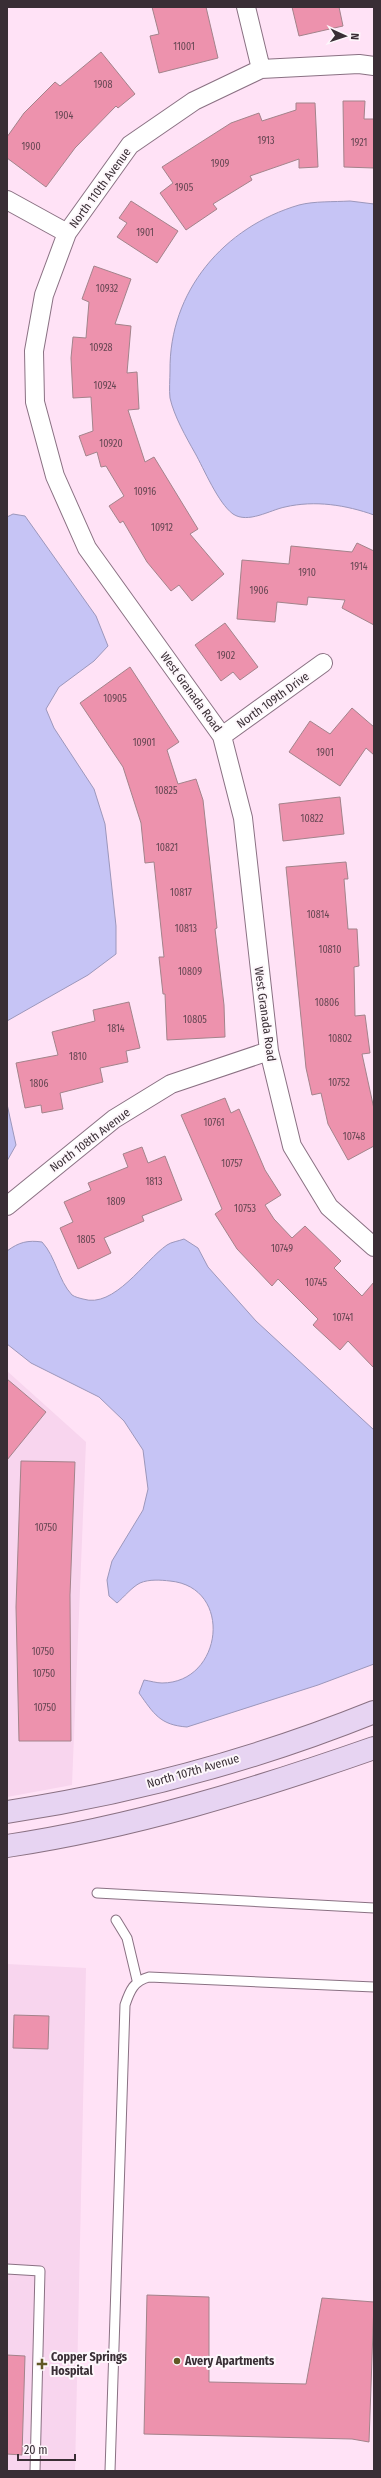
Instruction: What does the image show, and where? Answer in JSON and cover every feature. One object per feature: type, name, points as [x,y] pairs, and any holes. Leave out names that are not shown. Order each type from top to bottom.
[{"type":"main road","name":"North 107th Avenue","points":[[7,1812],[125,1790],[200,1770],[373,1715]]},
{"type":"main road","points":[[7,1846],[94,1832],[180,1810],[374,1748]]},
{"type":"street","points":[[246,7],[261,69]]},
{"type":"street","name":"North 110th Avenue","points":[[7,200],[67,234],[130,145],[194,101],[261,69],[359,64],[374,66]]},
{"type":"street","name":"West Granada Road","points":[[67,234],[44,295],[34,351],[36,402],[55,476],[87,548],[222,736],[243,818],[269,1051],[292,1146],[329,1207],[374,1247]]},
{"type":"street","name":"North 109th Drive","points":[[222,736],[323,663]]},
{"type":"street","name":"North 108th Avenue","points":[[7,1206],[114,1119],[171,1084],[269,1051]]},
{"type":"lane","points":[[97,1894],[374,1908]]},
{"type":"lane","points":[[116,1920],[127,1938],[137,1980]]},
{"type":"lane","points":[[110,2471],[125,2005],[128,1994],[137,1980],[149,1977],[374,1987]]},
{"type":"lane","points":[[7,2269],[40,2271],[35,2471]]},
{"type":"shaded area","points":[[7,1371],[86,1442],[72,1785],[7,1797]]},
{"type":"shaded area","points":[[7,1964],[86,1968],[75,2471],[7,2471]]},
{"type":"water","points":[[350,201],[374,204],[374,515],[341,506],[308,504],[285,507],[252,517],[239,517],[227,509],[217,494],[174,412],[170,398],[170,371],[172,342],[179,314],[191,289],[206,266],[225,246],[247,229],[272,215],[299,205],[318,202]]},
{"type":"water","points":[[13,514],[25,516],[96,616],[108,646],[94,661],[59,687],[46,709],[54,728],[94,789],[105,824],[116,926],[116,954],[88,975],[7,1021],[7,517]]},
{"type":"water","points":[[7,1104],[16,1145],[7,1161]]},
{"type":"water","points":[[184,1239],[198,1248],[208,1267],[256,1321],[374,1430],[374,1664],[318,1685],[187,1727],[170,1724],[158,1717],[139,1693],[144,1680],[162,1683],[182,1679],[198,1668],[208,1652],[213,1634],[212,1616],[204,1599],[191,1587],[170,1581],[159,1580],[140,1583],[117,1603],[109,1596],[107,1580],[112,1561],[143,1510],[148,1489],[143,1450],[124,1421],[99,1397],[31,1363],[7,1344],[7,1251],[11,1248],[24,1242],[42,1242],[51,1254],[63,1282],[72,1295],[83,1299],[95,1300],[106,1297],[117,1291],[167,1245]]},
{"type":"building","points":[[152,7],[206,7],[218,58],[159,73],[150,36],[159,34]]},
{"type":"building","points":[[292,7],[339,7],[343,26],[299,36]]},
{"type":"building","points":[[101,52],[135,94],[118,108],[116,106],[75,148],[46,187],[7,158],[7,137],[24,113],[55,82],[60,86]]},
{"type":"building","points":[[343,101],[365,101],[364,119],[374,119],[374,168],[344,167]]},
{"type":"building","points":[[296,103],[315,103],[318,167],[299,168],[299,159],[250,176],[252,180],[213,204],[217,209],[186,230],[160,193],[173,183],[162,167],[231,123],[259,113],[262,121],[296,110]]},
{"type":"building","points":[[131,201],[178,231],[157,263],[117,237],[127,223],[119,218]]},
{"type":"building","points":[[94,266],[131,279],[115,324],[131,326],[127,373],[137,372],[139,409],[128,410],[145,462],[154,457],[198,529],[190,534],[224,574],[192,601],[179,585],[171,591],[147,562],[123,521],[120,523],[109,506],[124,496],[106,466],[101,467],[97,452],[86,456],[79,436],[93,431],[91,397],[73,398],[71,358],[73,337],[86,338],[89,302],[82,299]]},
{"type":"building","points":[[357,543],[374,551],[374,625],[342,608],[345,600],[308,597],[307,605],[277,602],[275,622],[237,619],[242,560],[289,564],[291,546],[352,552]]},
{"type":"building","points":[[225,623],[258,667],[240,680],[233,672],[221,681],[195,645]]},
{"type":"building","points":[[130,667],[179,742],[167,750],[178,784],[196,779],[203,800],[217,928],[215,929],[224,1005],[225,1037],[167,1040],[165,994],[163,994],[159,957],[164,957],[154,862],[145,863],[141,823],[123,767],[80,703]]},
{"type":"building","points":[[352,708],[374,727],[374,755],[366,748],[340,786],[289,752],[310,721],[330,734]]},
{"type":"building","points":[[340,797],[344,834],[283,841],[279,804]]},
{"type":"building","points":[[346,862],[348,879],[344,879],[348,929],[357,929],[359,966],[354,967],[355,1016],[365,1015],[370,1053],[362,1054],[374,1109],[374,1146],[348,1160],[328,1124],[321,1093],[312,1095],[306,1068],[286,867]]},
{"type":"building","points":[[129,1002],[140,1048],[126,1051],[128,1062],[100,1068],[103,1082],[60,1093],[63,1109],[42,1113],[41,1105],[25,1108],[16,1063],[58,1055],[52,1032],[95,1021],[93,1010]]},
{"type":"building","points":[[225,1098],[231,1113],[239,1109],[265,1170],[281,1195],[265,1205],[274,1219],[292,1238],[305,1226],[341,1261],[334,1268],[362,1296],[374,1282],[374,1368],[348,1341],[340,1350],[313,1325],[318,1319],[278,1279],[272,1286],[237,1249],[215,1214],[222,1209],[181,1115]]},
{"type":"building","points":[[142,1147],[148,1163],[165,1156],[182,1200],[142,1216],[144,1221],[104,1238],[111,1253],[78,1269],[60,1228],[73,1222],[64,1202],[91,1190],[88,1183],[128,1167],[123,1154]]},
{"type":"building","points":[[7,1379],[46,1412],[7,1460]]},
{"type":"building","points":[[21,1461],[75,1462],[70,1595],[71,1741],[19,1741],[16,1607]]},
{"type":"building","points":[[14,2015],[49,2016],[48,2049],[13,2048]]},
{"type":"building","name":"Avery Apartments","points":[[147,2295],[209,2297],[209,2382],[306,2384],[322,2298],[374,2302],[369,2442],[352,2439],[144,2434]]},
{"type":"building","points":[[7,2355],[25,2356],[22,2455],[7,2454]]},
{"type":"place","name":"Avery Apartments","points":[[177,2361]]},
{"type":"place","name":"Copper Springs Hospital","points":[[42,2364]]}]
